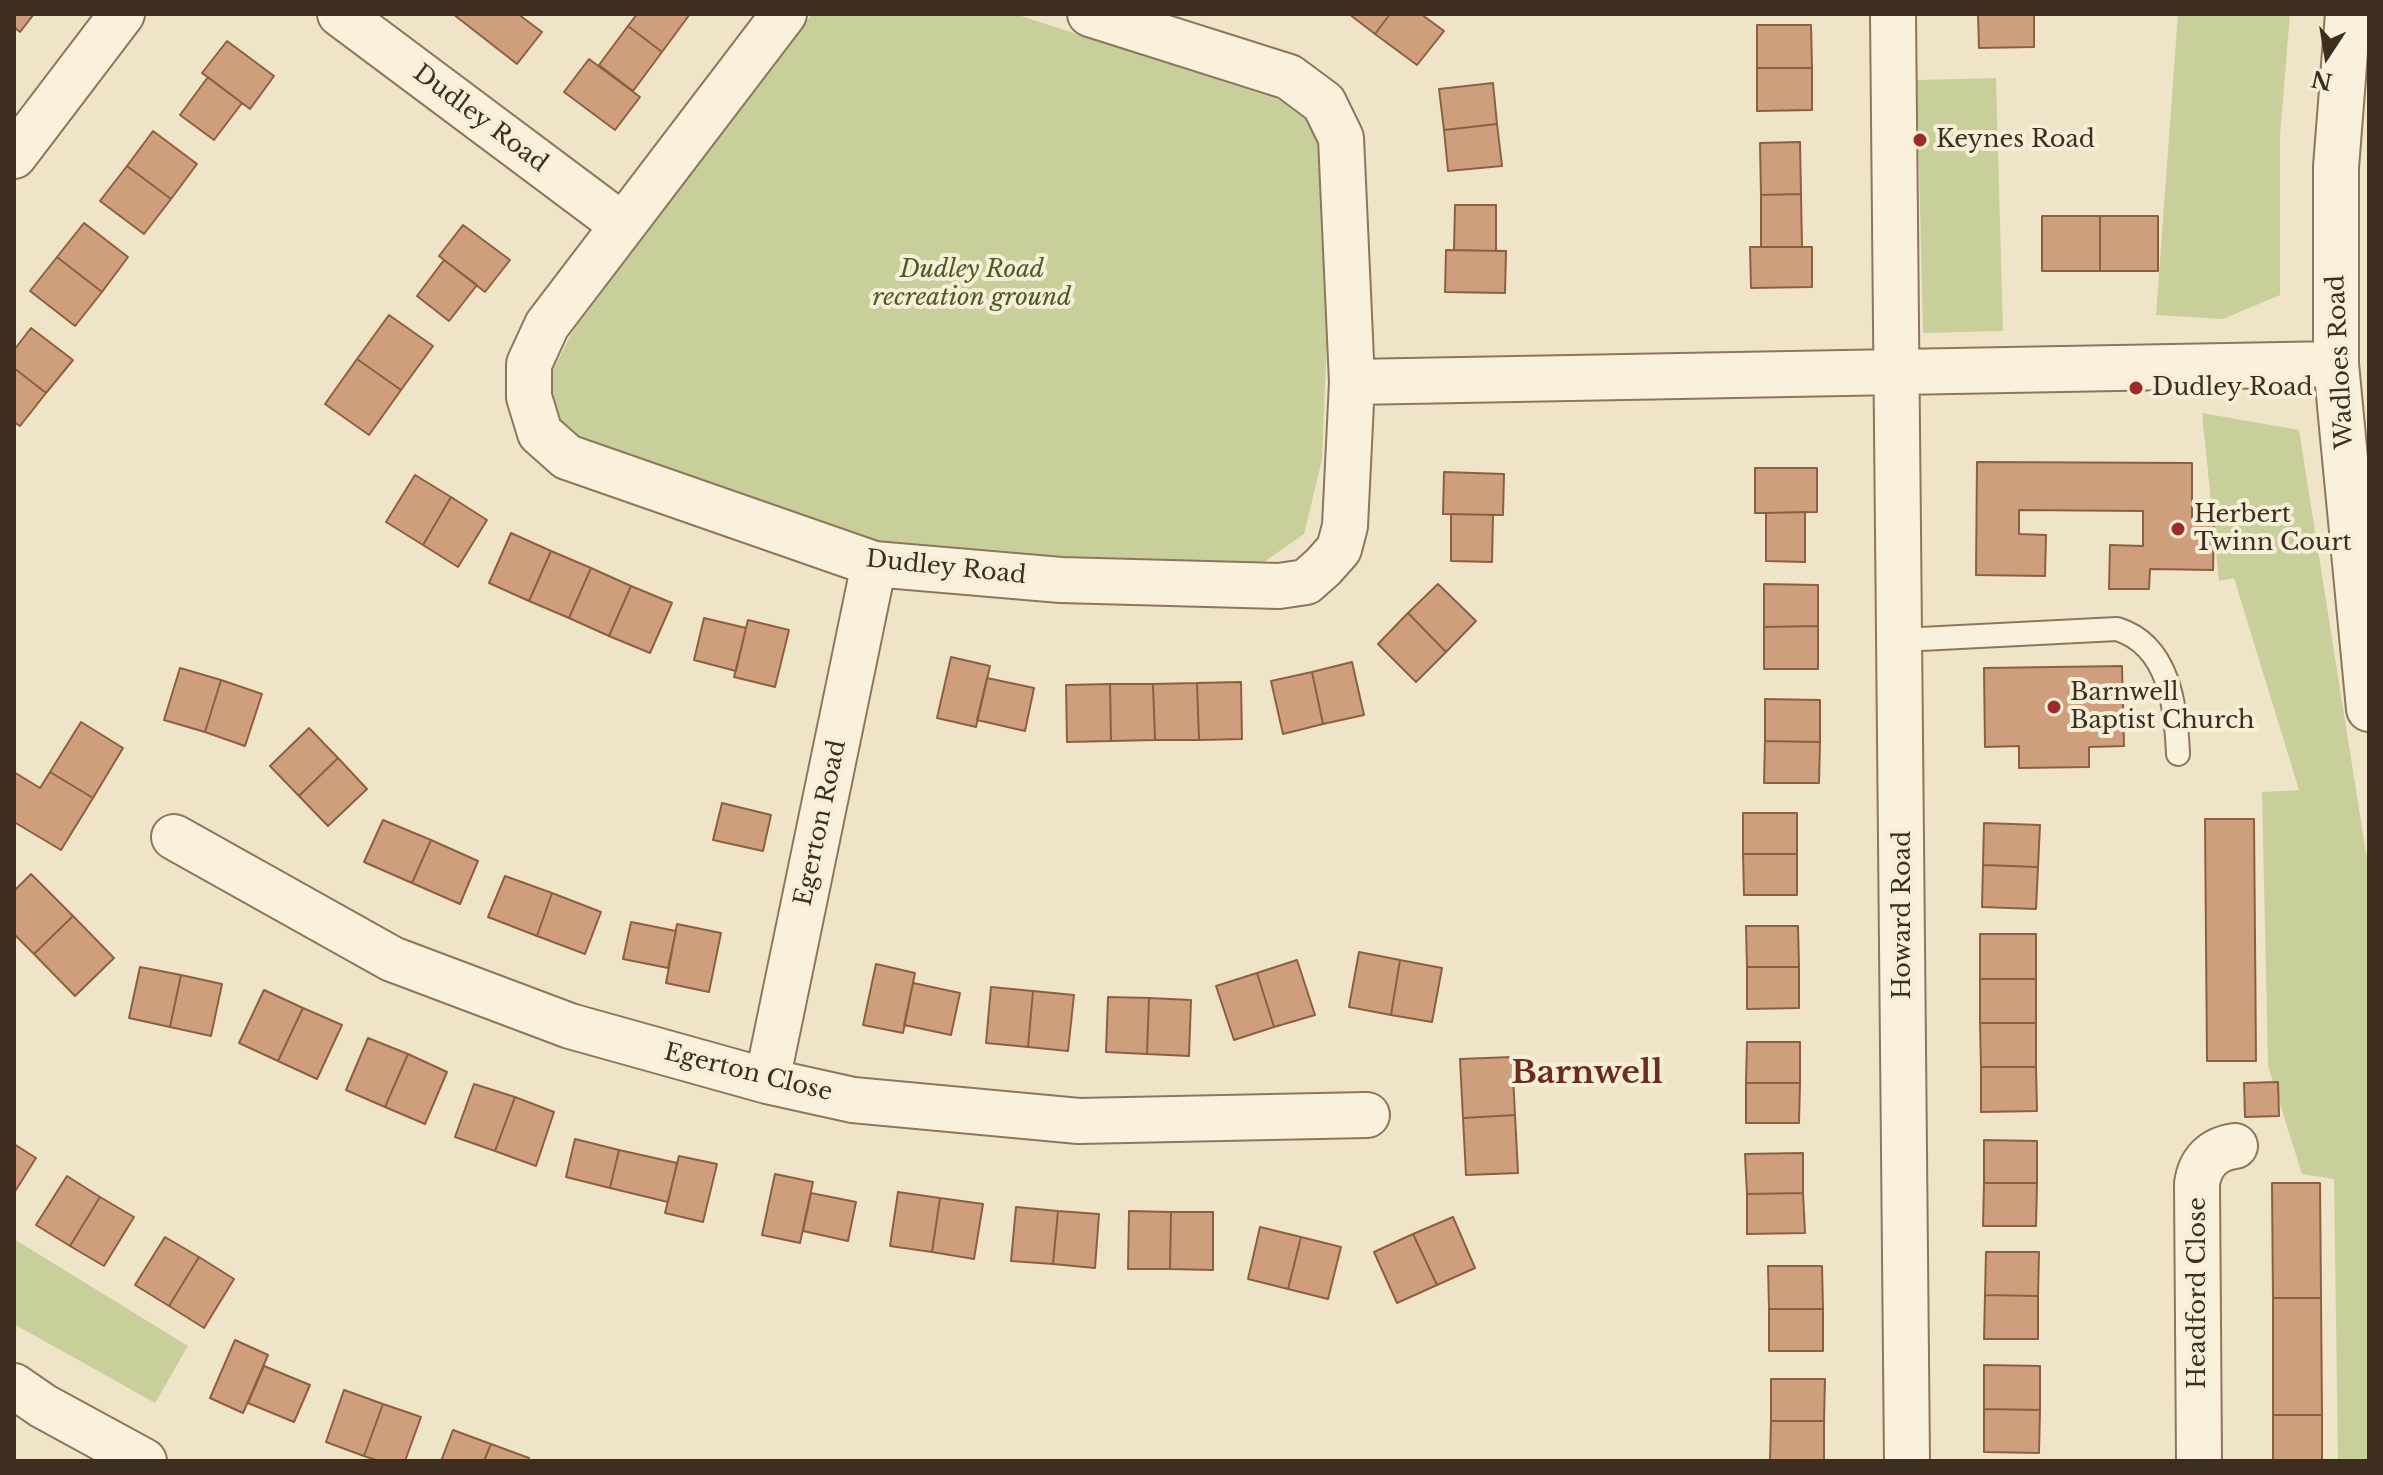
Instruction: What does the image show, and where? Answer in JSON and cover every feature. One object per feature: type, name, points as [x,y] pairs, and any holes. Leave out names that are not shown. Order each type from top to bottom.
[{"type":"street","points":[[14,156],[122,14]]},
{"type":"street","name":"Dudley Road","points":[[340,14],[621,224]]},
{"type":"street","name":"Dudley Road","points":[[784,14],[547,325],[529,364],[529,397],[540,433],[567,457],[874,564],[1061,580],[1279,586],[1306,582],[1339,549],[1345,526],[1352,382],[1341,138],[1324,103],[1289,77],[1090,14]]},
{"type":"street","points":[[1893,14],[1897,370]]},
{"type":"street","name":"Wadloes Road","points":[[2348,14],[2336,167],[2336,364],[2369,709]]},
{"type":"street","points":[[1352,382],[2336,364]]},
{"type":"street","name":"Howard Road","points":[[1897,370],[1907,1461]]},
{"type":"street","name":"Egerton Road","points":[[767,1081],[874,564]]},
{"type":"street","name":"Egerton Close","points":[[171,838],[392,959],[570,1026],[767,1081],[853,1100],[1079,1121],[1368,1116]]},
{"type":"street","name":"Headford Close","points":[[2199,1461],[2197,1184],[2206,1159],[2224,1147],[2235,1146]]},
{"type":"street","points":[[14,1386],[43,1406],[144,1461]]},
{"type":"lane","points":[[1901,640],[2117,629],[2136,635],[2150,647],[2163,669],[2174,716],[2178,754]]},
{"type":"green space","name":"Dudley Road recreation ground","points":[[812,14],[1015,14],[1299,106],[1321,131],[1327,171],[1327,337],[1322,460],[1304,534],[1254,569],[1075,570],[887,546],[617,465],[553,423],[547,381],[573,331]]},
{"type":"green space","points":[[2178,14],[2290,14],[2280,136],[2280,295],[2223,319],[2156,315]]},
{"type":"green space","points":[[1996,78],[2003,331],[1923,333],[1917,80]]},
{"type":"green space","points":[[2202,413],[2299,430],[2369,872],[2369,1461],[2338,1461],[2334,1179],[2302,1174],[2268,1066],[2262,792],[2299,790],[2234,578],[2219,581]]},
{"type":"green space","points":[[14,1239],[188,1346],[155,1403],[14,1324]]},
{"type":"building","points":[[14,14],[34,14],[20,32],[14,27]]},
{"type":"building","points":[[453,14],[518,14],[542,32],[517,64]]},
{"type":"building","points":[[637,14],[690,14],[662,52],[628,26]]},
{"type":"building","points":[[1349,14],[1390,14],[1375,34]]},
{"type":"building","points":[[1390,14],[1421,14],[1444,31],[1417,65],[1375,34]]},
{"type":"building","points":[[1978,14],[2034,14],[2034,47],[1979,48]]},
{"type":"building","points":[[1757,25],[1811,25],[1812,68],[1757,68]]},
{"type":"building","points":[[628,26],[662,52],[633,91],[599,65]]},
{"type":"building","points":[[227,41],[274,76],[250,109],[202,73]]},
{"type":"building","points":[[589,59],[640,97],[615,130],[564,92]]},
{"type":"building","points":[[1757,68],[1812,68],[1812,110],[1757,111]]},
{"type":"building","points":[[208,77],[242,103],[214,140],[180,115]]},
{"type":"building","points":[[1493,83],[1497,124],[1444,130],[1439,89]]},
{"type":"building","points":[[1497,124],[1502,166],[1448,171],[1444,130]]},
{"type":"building","points":[[153,131],[197,164],[171,199],[127,166]]},
{"type":"building","points":[[1800,142],[1801,194],[1761,195],[1760,143]]},
{"type":"building","points":[[127,166],[171,199],[144,234],[100,201]]},
{"type":"building","points":[[1801,194],[1802,247],[1761,247],[1761,195]]},
{"type":"building","points":[[1455,205],[1496,205],[1496,251],[1454,250]]},
{"type":"building","points":[[2042,216],[2100,216],[2100,271],[2042,271]]},
{"type":"building","points":[[2100,216],[2158,216],[2158,271],[2100,271]]},
{"type":"building","points":[[84,223],[128,257],[102,292],[57,257]]},
{"type":"building","points":[[463,225],[510,260],[485,292],[439,256]]},
{"type":"building","points":[[1750,247],[1812,247],[1812,287],[1751,288]]},
{"type":"building","points":[[1446,250],[1506,251],[1505,293],[1445,292]]},
{"type":"building","points":[[57,257],[102,292],[75,326],[30,291]]},
{"type":"building","points":[[444,260],[477,285],[449,321],[417,296]]},
{"type":"building","points":[[389,315],[433,346],[401,390],[357,359]]},
{"type":"building","points":[[31,328],[73,360],[46,393],[14,368],[14,350]]},
{"type":"building","points":[[357,359],[401,390],[369,435],[325,404]]},
{"type":"building","points":[[14,368],[46,393],[20,426],[14,422]]},
{"type":"building","name":"Herbert Twinn Court","points":[[1977,462],[2192,463],[2192,524],[2214,524],[2213,570],[2150,569],[2149,589],[2109,589],[2110,545],[2143,546],[2143,511],[2019,510],[2019,534],[2046,535],[2045,576],[1976,575]]},
{"type":"building","points":[[1755,468],[1817,468],[1817,512],[1755,513]]},
{"type":"building","points":[[1444,472],[1504,474],[1503,515],[1443,514]]},
{"type":"building","points":[[415,475],[451,497],[423,545],[386,522]]},
{"type":"building","points":[[451,497],[487,520],[458,567],[423,545]]},
{"type":"building","points":[[1805,512],[1805,562],[1766,561],[1766,513]]},
{"type":"building","points":[[1451,514],[1493,515],[1492,562],[1451,561]]},
{"type":"building","points":[[511,533],[551,551],[529,601],[489,583]]},
{"type":"building","points":[[551,551],[591,568],[569,618],[529,601]]},
{"type":"building","points":[[591,568],[631,586],[609,636],[569,618]]},
{"type":"building","points":[[1438,584],[1476,621],[1446,652],[1408,613]]},
{"type":"building","points":[[1764,584],[1818,585],[1818,626],[1764,627]]},
{"type":"building","points":[[631,586],[672,603],[650,653],[609,636]]},
{"type":"building","points":[[1408,613],[1446,652],[1416,682],[1378,644]]},
{"type":"building","points":[[704,618],[746,628],[736,671],[694,660]]},
{"type":"building","points":[[748,620],[789,630],[775,687],[734,677]]},
{"type":"building","points":[[1818,626],[1818,669],[1764,669],[1764,627]]},
{"type":"building","points":[[951,657],[990,666],[976,727],[937,718]]},
{"type":"building","points":[[1352,662],[1364,715],[1323,724],[1312,672]]},
{"type":"building","name":"Barnwell Baptist Church","points":[[2122,666],[2124,746],[2089,747],[2089,767],[2019,768],[2019,746],[1985,747],[1984,668]]},
{"type":"building","points":[[180,668],[221,680],[205,732],[164,720]]},
{"type":"building","points":[[1312,672],[1323,724],[1283,734],[1271,681]]},
{"type":"building","points":[[987,678],[1034,688],[1025,731],[977,720]]},
{"type":"building","points":[[221,680],[262,694],[245,746],[205,732]]},
{"type":"building","points":[[1241,682],[1242,739],[1199,740],[1197,683]]},
{"type":"building","points":[[1197,683],[1199,740],[1155,740],[1153,684]]},
{"type":"building","points":[[1110,684],[1111,741],[1067,742],[1066,685]]},
{"type":"building","points":[[1110,684],[1153,684],[1155,740],[1111,741]]},
{"type":"building","points":[[1765,699],[1820,700],[1820,742],[1765,741]]},
{"type":"building","points":[[81,722],[123,748],[93,798],[50,772]]},
{"type":"building","points":[[309,728],[338,758],[299,796],[270,766]]},
{"type":"building","points":[[1765,741],[1820,742],[1819,783],[1764,783]]},
{"type":"building","points":[[338,758],[367,789],[328,826],[299,796]]},
{"type":"building","points":[[14,772],[40,788],[50,772],[93,798],[61,850],[14,822]]},
{"type":"building","points":[[722,803],[771,815],[763,851],[713,840]]},
{"type":"building","points":[[1743,813],[1797,813],[1797,854],[1743,854]]},
{"type":"building","points":[[2205,819],[2254,819],[2256,1061],[2207,1061]]},
{"type":"building","points":[[383,820],[431,840],[412,883],[364,862]]},
{"type":"building","points":[[1984,823],[2040,825],[2038,867],[1983,865]]},
{"type":"building","points":[[431,840],[478,861],[460,904],[412,883]]},
{"type":"building","points":[[1743,854],[1797,854],[1797,895],[1744,895]]},
{"type":"building","points":[[1983,865],[2038,867],[2036,909],[1982,907]]},
{"type":"building","points":[[31,874],[73,916],[34,954],[14,934],[14,891]]},
{"type":"building","points":[[505,876],[552,893],[537,936],[488,917]]},
{"type":"building","points":[[552,893],[601,912],[585,954],[537,936]]},
{"type":"building","points":[[73,916],[114,958],[75,996],[34,954]]},
{"type":"building","points":[[631,922],[676,931],[668,968],[623,959]]},
{"type":"building","points":[[677,924],[721,933],[709,992],[666,983]]},
{"type":"building","points":[[1746,926],[1798,926],[1799,967],[1747,967]]},
{"type":"building","points":[[1980,934],[2036,934],[2036,979],[1980,979]]},
{"type":"building","points":[[1359,952],[1400,960],[1391,1015],[1349,1007]]},
{"type":"building","points":[[1297,960],[1315,1015],[1274,1027],[1257,973]]},
{"type":"building","points":[[1400,960],[1442,968],[1432,1022],[1391,1015]]},
{"type":"building","points":[[876,964],[915,973],[903,1033],[863,1025]]},
{"type":"building","points":[[140,967],[181,975],[170,1027],[129,1018]]},
{"type":"building","points":[[1747,967],[1799,967],[1799,1008],[1747,1009]]},
{"type":"building","points":[[1257,973],[1274,1027],[1234,1040],[1216,986]]},
{"type":"building","points":[[181,975],[222,984],[211,1036],[170,1027]]},
{"type":"building","points":[[1980,979],[2036,979],[2036,1023],[1980,1023]]},
{"type":"building","points":[[913,983],[960,993],[951,1035],[904,1025]]},
{"type":"building","points":[[991,987],[1033,991],[1028,1047],[986,1043]]},
{"type":"building","points":[[264,990],[303,1008],[278,1061],[239,1043]]},
{"type":"building","points":[[1033,991],[1074,995],[1068,1051],[1028,1047]]},
{"type":"building","points":[[1108,997],[1149,998],[1147,1054],[1106,1052]]},
{"type":"building","points":[[1149,998],[1191,1000],[1189,1056],[1147,1054]]},
{"type":"building","points":[[303,1008],[342,1025],[317,1079],[278,1061]]},
{"type":"building","points":[[1980,1023],[2036,1023],[2036,1067],[1981,1067]]},
{"type":"building","points":[[368,1038],[408,1054],[385,1107],[346,1090]]},
{"type":"building","points":[[1747,1042],[1800,1042],[1800,1083],[1746,1083]]},
{"type":"building","points":[[408,1054],[447,1072],[425,1124],[385,1107]]},
{"type":"building","points":[[1512,1057],[1515,1115],[1463,1118],[1460,1059]]},
{"type":"building","points":[[1981,1067],[2036,1067],[2037,1111],[1981,1112]]},
{"type":"building","points":[[2278,1082],[2279,1116],[2245,1117],[2244,1083]]},
{"type":"building","points":[[1746,1083],[1800,1083],[1799,1123],[1746,1123]]},
{"type":"building","points":[[474,1084],[515,1097],[495,1151],[455,1137]]},
{"type":"building","points":[[515,1097],[554,1112],[536,1166],[495,1151]]},
{"type":"building","points":[[1515,1115],[1518,1173],[1466,1175],[1463,1118]]},
{"type":"building","points":[[575,1139],[619,1150],[610,1188],[566,1177]]},
{"type":"building","points":[[1984,1140],[2037,1141],[2037,1183],[1984,1183]]},
{"type":"building","points":[[14,1144],[36,1158],[14,1193]]},
{"type":"building","points":[[619,1150],[677,1163],[668,1202],[610,1188]]},
{"type":"building","points":[[1803,1153],[1803,1193],[1747,1194],[1745,1154]]},
{"type":"building","points":[[679,1156],[717,1164],[703,1222],[665,1213]]},
{"type":"building","points":[[775,1174],[813,1182],[800,1243],[762,1235]]},
{"type":"building","points":[[67,1176],[100,1197],[70,1246],[36,1225]]},
{"type":"building","points":[[1984,1183],[2037,1183],[2036,1226],[1983,1226]]},
{"type":"building","points":[[2272,1183],[2320,1183],[2321,1298],[2273,1298]]},
{"type":"building","points":[[898,1192],[940,1198],[932,1252],[890,1246]]},
{"type":"building","points":[[811,1193],[856,1202],[848,1241],[803,1231]]},
{"type":"building","points":[[1803,1193],[1805,1233],[1747,1234],[1747,1194]]},
{"type":"building","points":[[100,1197],[134,1217],[104,1266],[70,1246]]},
{"type":"building","points":[[940,1198],[983,1204],[974,1259],[932,1252]]},
{"type":"building","points":[[1016,1207],[1058,1211],[1053,1264],[1011,1261]]},
{"type":"building","points":[[1058,1211],[1099,1214],[1095,1268],[1053,1264]]},
{"type":"building","points":[[1129,1211],[1171,1212],[1170,1269],[1128,1269]]},
{"type":"building","points":[[1171,1212],[1213,1212],[1213,1270],[1170,1269]]},
{"type":"building","points":[[1453,1217],[1475,1268],[1437,1285],[1413,1234]]},
{"type":"building","points":[[1260,1227],[1301,1237],[1288,1289],[1248,1279]]},
{"type":"building","points":[[1413,1234],[1437,1285],[1397,1303],[1374,1252]]},
{"type":"building","points":[[165,1237],[199,1257],[169,1306],[135,1285]]},
{"type":"building","points":[[1301,1237],[1341,1247],[1328,1299],[1288,1289]]},
{"type":"building","points":[[1986,1252],[2039,1252],[2038,1296],[1985,1295]]},
{"type":"building","points":[[199,1257],[234,1279],[204,1328],[169,1306]]},
{"type":"building","points":[[1768,1266],[1822,1266],[1823,1309],[1769,1309]]},
{"type":"building","points":[[1985,1295],[2038,1296],[2038,1339],[1984,1339]]},
{"type":"building","points":[[2273,1298],[2321,1298],[2322,1415],[2273,1415]]},
{"type":"building","points":[[1769,1309],[1823,1309],[1823,1351],[1769,1351]]},
{"type":"building","points":[[235,1340],[268,1355],[243,1413],[210,1398]]},
{"type":"building","points":[[1984,1365],[2040,1366],[2040,1410],[1984,1409]]},
{"type":"building","points":[[264,1366],[310,1385],[294,1422],[248,1403]]},
{"type":"building","points":[[1771,1379],[1825,1379],[1824,1421],[1771,1421]]},
{"type":"building","points":[[344,1390],[383,1404],[364,1456],[326,1442]]},
{"type":"building","points":[[383,1404],[421,1417],[405,1461],[379,1461],[364,1456]]},
{"type":"building","points":[[1984,1409],[2040,1410],[2039,1453],[1984,1452]]},
{"type":"building","points":[[2273,1415],[2322,1415],[2322,1461],[2273,1461]]},
{"type":"building","points":[[1771,1421],[1824,1421],[1824,1461],[1770,1461]]},
{"type":"building","points":[[453,1430],[491,1444],[484,1461],[441,1461]]},
{"type":"building","points":[[491,1444],[529,1458],[527,1461],[484,1461]]},
{"type":"place","name":"Keynes Road","points":[[1920,140]]},
{"type":"place","name":"Dudley Road","points":[[2136,388]]},
{"type":"place","name":"Herbert Twinn Court","points":[[2178,529]]},
{"type":"place","name":"Barnwell Baptist Church","points":[[2054,707]]},
{"type":"district","name":"Barnwell","points":[[1587,1074]]}]
